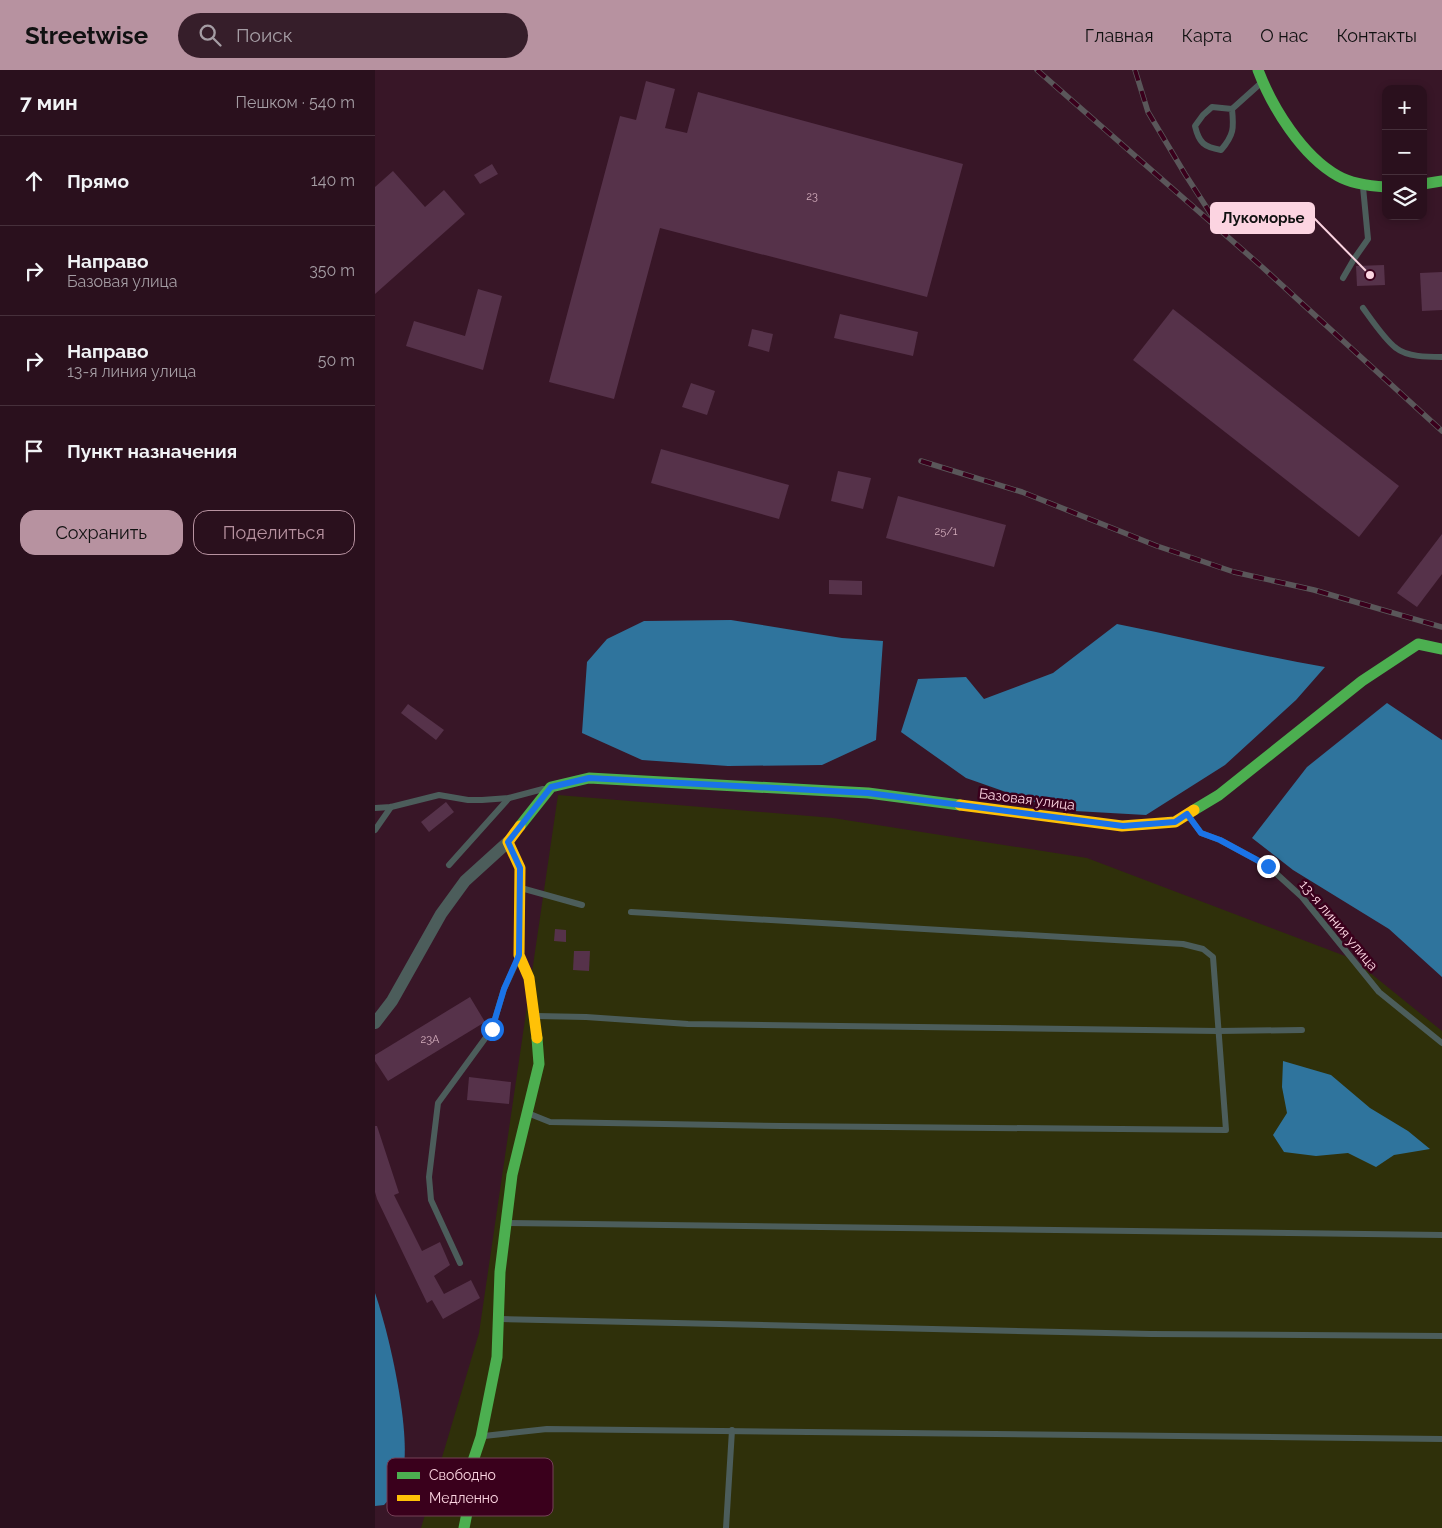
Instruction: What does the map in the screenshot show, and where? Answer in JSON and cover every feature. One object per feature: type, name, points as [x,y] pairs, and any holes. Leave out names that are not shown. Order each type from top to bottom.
[{"type":"street","points":[[1259,70],[1262,82],[1281,116],[1303,145],[1321,164],[1337,175],[1363,185],[1382,187]]},
{"type":"street","points":[[1427,183],[1442,181]]},
{"type":"street","name":"Базовая улица","points":[[551,787],[589,778],[868,793],[1123,826],[1175,822],[1219,795],[1362,681],[1418,644],[1442,649]]},
{"type":"street","points":[[375,1023],[392,1002],[441,914],[465,881],[508,842],[551,787]]},
{"type":"street","points":[[474,1458],[481,1437],[497,1357],[500,1272],[512,1175],[539,1064],[535,1016],[529,978],[519,955],[520,868],[508,842]]},
{"type":"lane","points":[[1232,109],[1234,126],[1230,140],[1221,150],[1208,148],[1197,136],[1195,126],[1203,115],[1212,107],[1232,109],[1262,82]]},
{"type":"lane","points":[[1343,278],[1368,239],[1363,185]]},
{"type":"lane","points":[[1363,308],[1396,349],[1421,357],[1442,357]]},
{"type":"lane","points":[[375,808],[391,807],[439,795],[448,795],[468,800],[509,798],[551,787]]},
{"type":"lane","points":[[449,865],[509,798]]},
{"type":"lane","points":[[375,830],[391,807]]},
{"type":"lane","name":"13-я линия улица","points":[[1187,814],[1201,833],[1220,840],[1268,866],[1301,897],[1379,992],[1442,1043]]},
{"type":"lane","points":[[520,888],[582,905]]},
{"type":"lane","points":[[528,1114],[550,1122],[1226,1130],[1213,957],[1203,949],[1183,944],[631,912]]},
{"type":"lane","points":[[460,1263],[431,1200],[429,1177],[438,1103],[492,1029],[504,989],[519,955]]},
{"type":"lane","points":[[535,1016],[586,1017],[688,1024],[1218,1031],[1302,1030]]},
{"type":"lane","points":[[507,1223],[1442,1235]]},
{"type":"lane","points":[[497,1318],[1151,1334],[1442,1336]]},
{"type":"lane","points":[[481,1437],[547,1429],[1442,1439]]},
{"type":"lane","points":[[726,1528],[732,1430]]},
{"type":"shaded area","points":[[558,795],[833,818],[1087,858],[1353,959],[1442,1031],[1442,1528],[421,1528],[425,1516],[553,1516],[553,1458],[442,1458],[479,1333]]},
{"type":"water","points":[[731,620],[842,638],[883,641],[876,740],[822,765],[728,766],[642,760],[582,733],[587,662],[607,639],[644,621]]},
{"type":"water","points":[[1117,624],[1325,667],[1296,700],[1225,765],[1146,815],[1057,810],[966,778],[901,732],[918,679],[966,677],[984,699],[1053,673]]},
{"type":"water","points":[[1387,703],[1442,740],[1442,977],[1389,929],[1293,870],[1252,838],[1307,767]]},
{"type":"water","points":[[1283,1061],[1331,1075],[1370,1108],[1408,1131],[1430,1149],[1394,1155],[1376,1167],[1348,1153],[1316,1156],[1284,1152],[1273,1135],[1287,1113],[1282,1087]]},
{"type":"water","points":[[375,1293],[387,1333],[398,1385],[405,1458],[387,1458],[387,1502],[384,1505],[375,1506]]},
{"type":"building","points":[[646,81],[675,89],[665,128],[687,133],[698,92],[963,164],[927,297],[660,228],[614,399],[549,382],[620,116],[636,120]]},
{"type":"building","points":[[492,164],[498,174],[480,184],[474,175]]},
{"type":"building","points":[[393,171],[425,207],[444,190],[465,214],[375,294],[375,187]]},
{"type":"building","points":[[1384,265],[1385,285],[1357,286],[1356,266]]},
{"type":"building","points":[[1442,272],[1442,310],[1422,311],[1420,273]]},
{"type":"building","points":[[478,289],[502,296],[483,370],[406,346],[414,321],[465,336]]},
{"type":"building","points":[[1173,309],[1399,486],[1359,537],[1133,360]]},
{"type":"building","points":[[840,314],[918,332],[913,356],[834,338]]},
{"type":"building","points":[[752,329],[773,334],[769,352],[748,346]]},
{"type":"building","points":[[691,383],[715,391],[707,415],[682,407]]},
{"type":"building","points":[[661,449],[789,485],[779,519],[651,483]]},
{"type":"building","points":[[838,471],[871,478],[863,509],[831,501]]},
{"type":"building","points":[[898,496],[1006,525],[994,567],[886,538]]},
{"type":"building","points":[[1442,534],[1442,574],[1417,607],[1397,593]]},
{"type":"building","points":[[829,580],[862,581],[862,595],[829,594]]},
{"type":"building","points":[[408,704],[444,730],[436,740],[401,713]]},
{"type":"building","points":[[446,802],[454,812],[429,832],[421,822]]},
{"type":"building","points":[[555,929],[566,930],[566,942],[554,941]]},
{"type":"building","points":[[574,951],[590,951],[589,971],[573,970]]},
{"type":"building","points":[[470,997],[485,1022],[388,1081],[375,1061],[375,1055]]},
{"type":"building","points":[[469,1077],[511,1082],[509,1104],[467,1100]]},
{"type":"building","points":[[375,1126],[377,1126],[399,1193],[394,1195],[422,1251],[440,1242],[450,1265],[434,1276],[444,1294],[471,1280],[480,1298],[443,1319],[432,1300],[427,1303],[377,1199],[375,1192]]},
{"type":"railway","points":[[1037,70],[1261,266],[1442,431]]},
{"type":"railway","points":[[1135,70],[1148,112],[1216,222]]},
{"type":"railway","points":[[921,461],[1022,492],[1157,546],[1234,572],[1314,590],[1442,627]]},
{"type":"traffic: fast","points":[[1258,70],[1280,115],[1312,156],[1343,179],[1382,187]]},
{"type":"traffic: fast","points":[[1427,183],[1442,181]]},
{"type":"traffic: fast","points":[[1194,810],[1219,795],[1362,681],[1418,644],[1442,649]]},
{"type":"traffic: fast","points":[[520,826],[551,787],[589,778],[868,793],[960,805]]},
{"type":"traffic: fast","points":[[474,1458],[481,1437],[497,1357],[500,1272],[512,1175],[539,1064],[537,1038]]},
{"type":"traffic: fast","points":[[464,1528],[466,1516]]},
{"type":"traffic: slow","points":[[960,805],[1122,826],[1175,822],[1194,810]]},
{"type":"traffic: slow","points":[[520,826],[508,842],[520,868],[519,955],[529,978],[537,1038]]},
{"type":"place","name":"Лукоморье","points":[[1370,275]]},
{"type":"route","points":[[492,1029],[504,989],[519,955],[520,868],[508,842],[551,787],[589,778],[868,793],[1123,826],[1175,822],[1187,814],[1201,833],[1220,840],[1268,866]]}]
